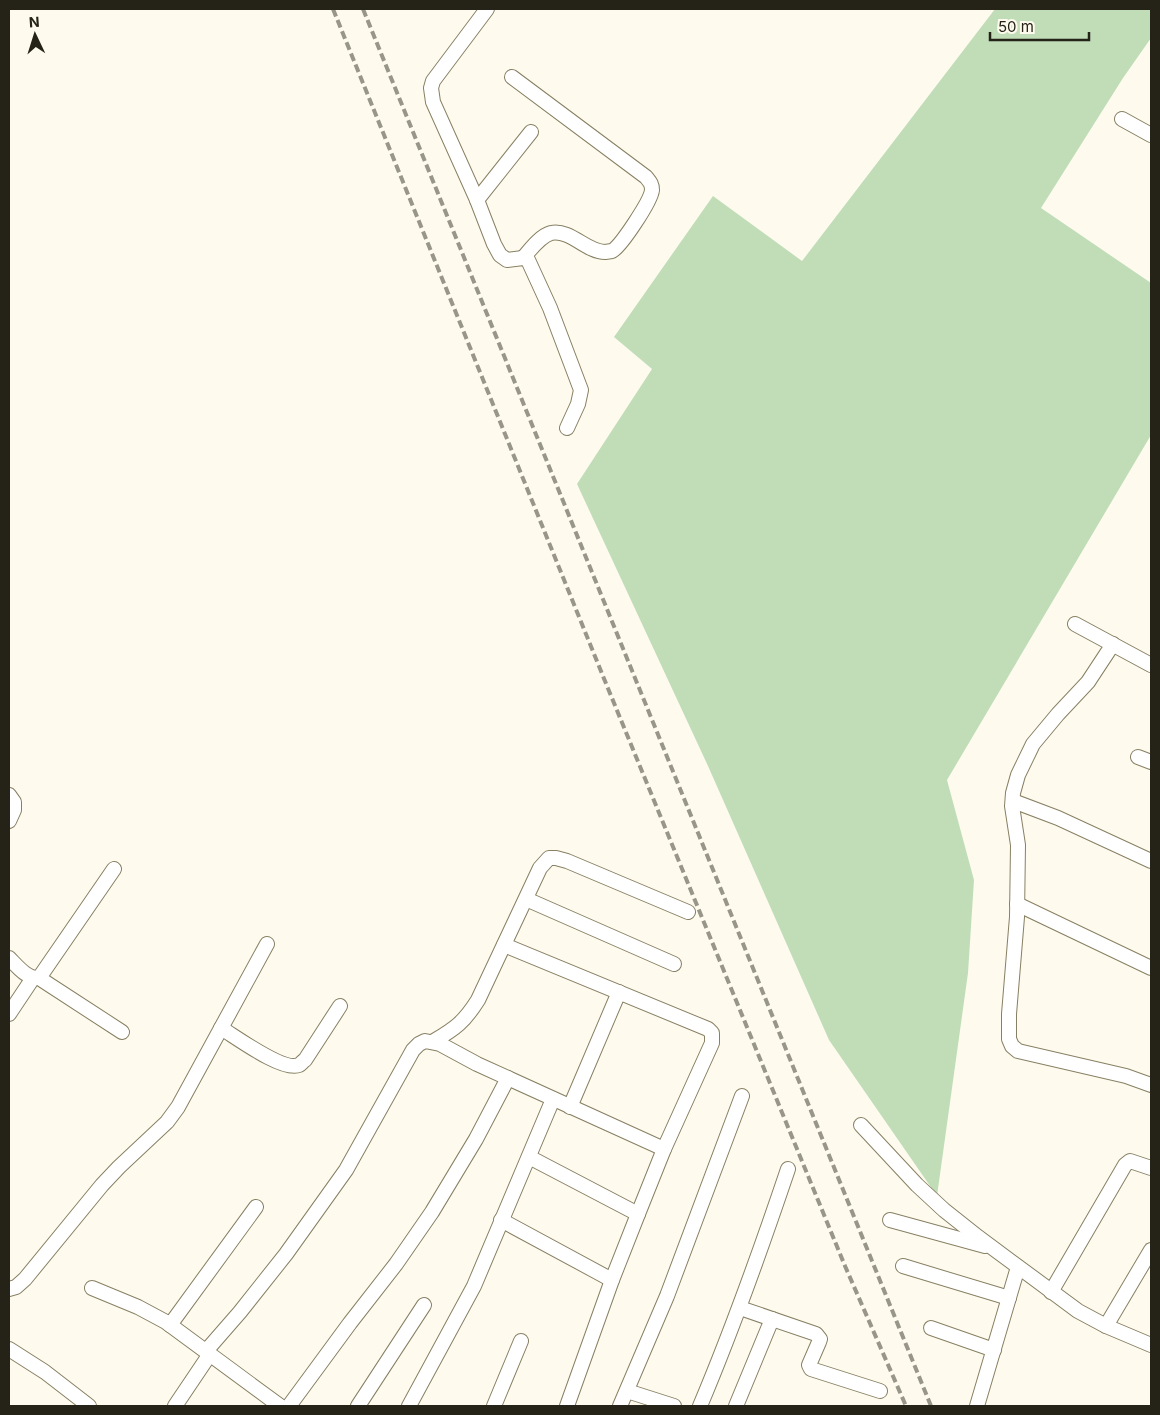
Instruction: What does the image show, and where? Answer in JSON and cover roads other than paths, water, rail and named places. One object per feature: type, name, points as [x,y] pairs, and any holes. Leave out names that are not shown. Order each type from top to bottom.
[{"type":"street","points":[[487,9],[434,81],[431,88],[433,102],[478,200],[500,255],[507,260],[523,258],[528,260],[535,274],[580,384],[581,396],[567,428]]},
{"type":"street","points":[[512,78],[646,177],[652,184],[652,192],[646,206],[612,251],[597,251],[560,233],[551,234],[543,238],[523,258]]},
{"type":"street","points":[[1122,119],[1151,135]]},
{"type":"street","points":[[478,200],[531,132]]},
{"type":"street","points":[[1075,624],[1151,665]]},
{"type":"street","points":[[1113,644],[1088,682],[1033,744],[1018,775],[1013,801],[1018,845],[1017,904],[1009,1038],[1012,1046],[1018,1051],[1126,1076],[1151,1085]]},
{"type":"street","points":[[1138,757],[1151,762]]},
{"type":"street","points":[[9,795],[14,802],[14,810],[9,821]]},
{"type":"street","points":[[1013,801],[1058,818],[1151,861]]},
{"type":"street","points":[[434,1041],[454,1030],[466,1018],[478,1000],[544,862],[549,858],[556,858],[688,912]]},
{"type":"street","points":[[9,1014],[114,869]]},
{"type":"street","points":[[526,899],[674,964]]},
{"type":"street","points":[[1017,904],[1151,968]]},
{"type":"street","points":[[9,1289],[16,1287],[25,1279],[108,1179],[167,1122],[178,1107],[267,944]]},
{"type":"street","points":[[504,945],[708,1029],[712,1033],[712,1043],[664,1149],[612,1280],[567,1406]]},
{"type":"street","points":[[9,958],[36,978],[122,1032]]},
{"type":"street","points":[[570,1107],[619,992]]},
{"type":"street","points":[[221,1028],[278,1062],[288,1066],[298,1065],[304,1060],[340,1006]]},
{"type":"street","points":[[175,1406],[208,1352],[286,1254],[346,1170],[413,1050],[419,1044],[426,1041],[434,1041],[508,1078],[664,1149]]},
{"type":"street","points":[[289,1406],[396,1264],[432,1212],[476,1139],[508,1078]]},
{"type":"street","points":[[620,1406],[668,1296],[742,1096]]},
{"type":"street","points":[[409,1406],[474,1286],[553,1099]]},
{"type":"street","points":[[861,1125],[917,1186],[992,1248],[1078,1311],[1106,1326],[1151,1345]]},
{"type":"street","points":[[529,1157],[638,1214]]},
{"type":"street","points":[[1052,1292],[1124,1166],[1130,1161],[1151,1168]]},
{"type":"street","points":[[700,1406],[740,1308],[788,1169]]},
{"type":"street","points":[[170,1326],[256,1207]]},
{"type":"street","points":[[502,1220],[612,1280]]},
{"type":"street","points":[[890,1220],[992,1248]]},
{"type":"street","points":[[1106,1326],[1151,1250]]},
{"type":"street","points":[[903,1266],[1009,1298]]},
{"type":"street","points":[[977,1406],[1018,1267]]},
{"type":"street","points":[[92,1288],[138,1308],[170,1326],[280,1406]]},
{"type":"street","points":[[358,1406],[424,1305]]},
{"type":"street","points":[[740,1308],[818,1336],[819,1342],[809,1365],[811,1369],[880,1391]]},
{"type":"street","points":[[736,1406],[772,1319]]},
{"type":"street","points":[[931,1328],[994,1350]]},
{"type":"street","points":[[494,1406],[521,1341]]},
{"type":"street","points":[[9,1349],[44,1372],[89,1406]]},
{"type":"street","points":[[627,1391],[674,1406]]},
{"type":"railway","points":[[333,9],[607,686],[845,1266],[906,1406]]},
{"type":"railway","points":[[363,9],[931,1406]]}]
